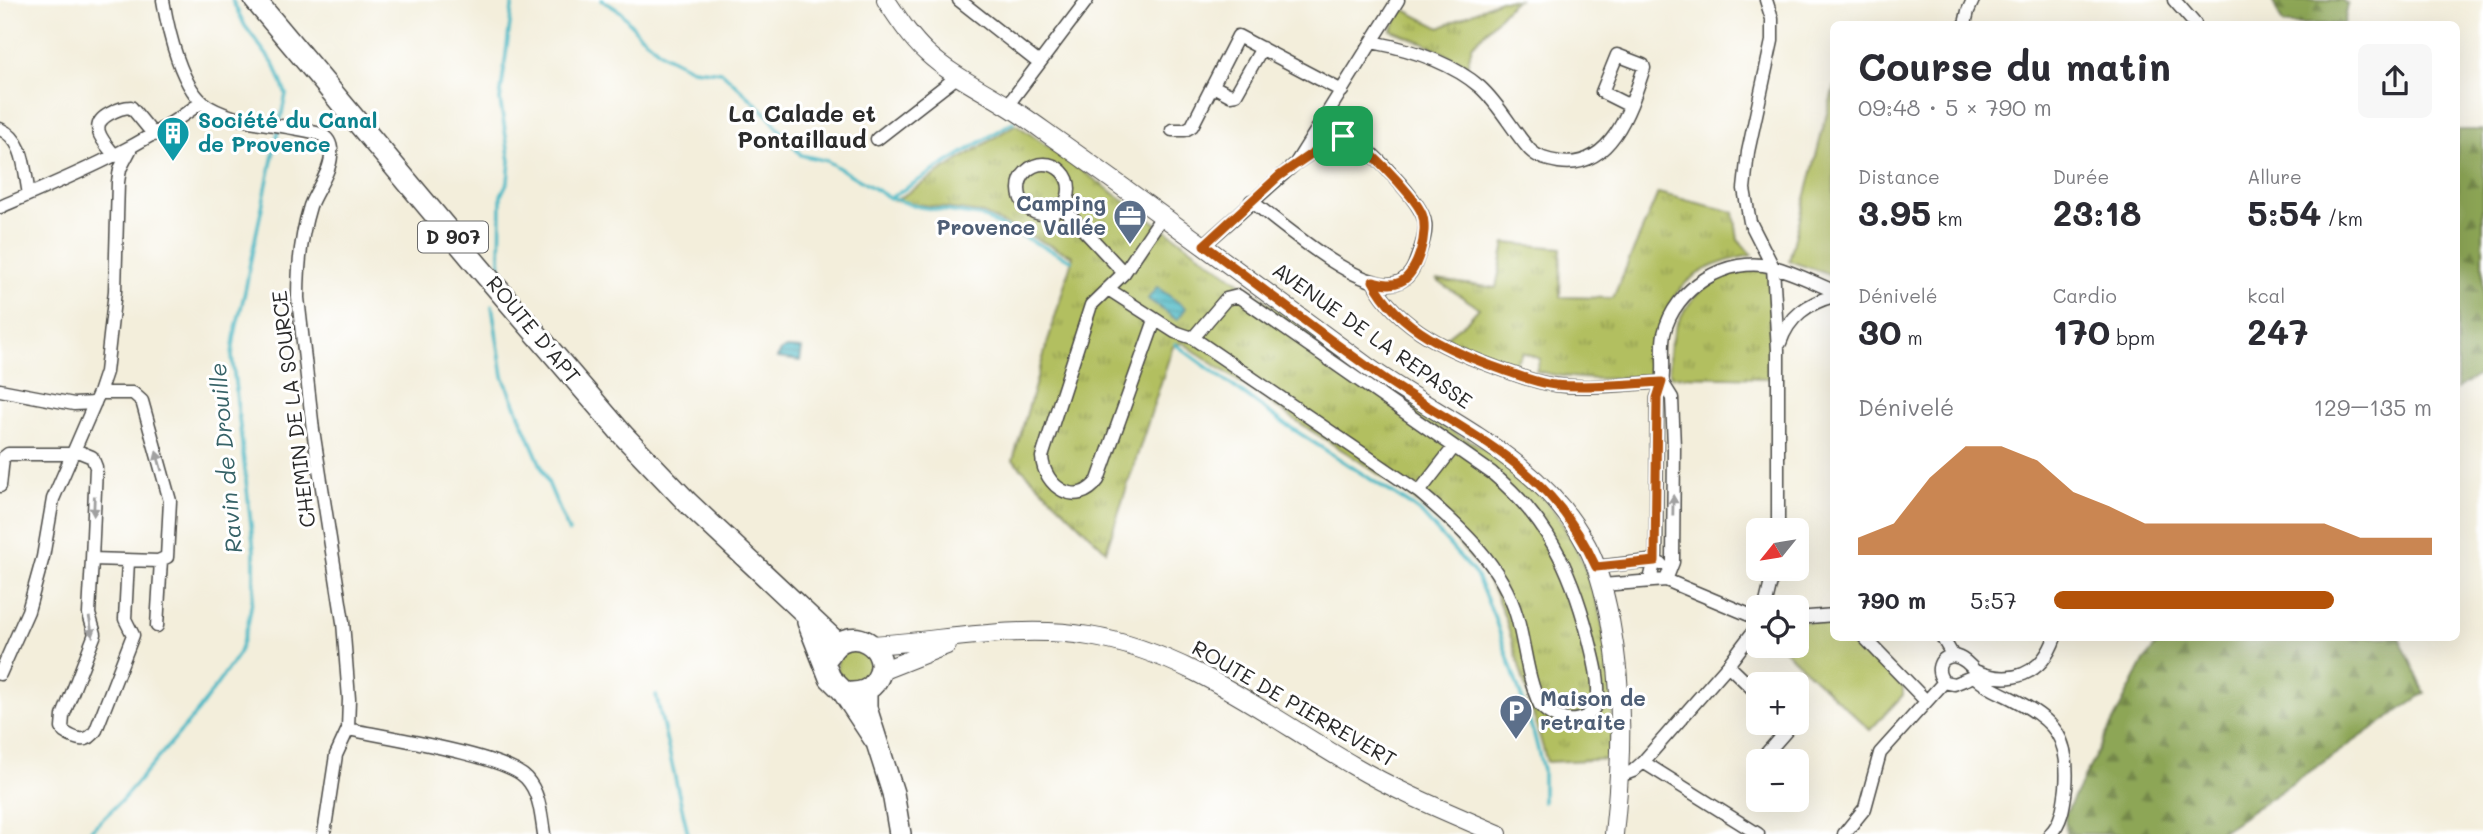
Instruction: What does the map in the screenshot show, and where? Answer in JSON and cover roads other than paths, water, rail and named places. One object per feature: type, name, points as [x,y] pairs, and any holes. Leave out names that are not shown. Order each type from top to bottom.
[{"type":"main road","name":"ROUTE D'APT","points":[[255,0],[623,435],[688,503],[838,644]]},
{"type":"main road","name":"ROUTE D'APT","points":[[803,611],[827,670]]},
{"type":"main road","points":[[851,638],[872,645],[878,653],[881,671],[878,679],[866,690],[849,693],[835,685],[827,670],[829,656],[838,644],[851,638]]},
{"type":"main road","points":[[842,690],[875,740]]},
{"type":"main road","points":[[866,690],[866,708],[890,782],[900,834]]},
{"type":"street","points":[[0,207],[131,148],[202,102],[190,85],[175,51],[163,0]]},
{"type":"street","name":"AVENUE DE LA REPASSE","points":[[886,0],[923,49],[958,76],[1007,106],[1163,215],[1385,379],[1499,451],[1527,471],[1547,490],[1568,516],[1588,548],[1599,576],[1616,653],[1622,710],[1620,776],[1614,834]]},
{"type":"street","points":[[959,0],[1039,64]]},
{"type":"street","points":[[1007,106],[1087,0]]},
{"type":"street","points":[[1296,163],[1397,0]]},
{"type":"street","points":[[1766,0],[1772,19],[1772,41],[1748,152],[1744,189],[1750,222],[1773,267],[1778,350],[1778,518]]},
{"type":"street","points":[[1966,21],[1973,0]]},
{"type":"street","points":[[2174,0],[2192,21]]},
{"type":"street","points":[[1172,130],[1190,128],[1238,36],[1342,91]]},
{"type":"street","points":[[1372,42],[1426,57],[1472,81],[1494,102],[1529,149],[1546,160],[1570,163],[1593,156],[1613,140],[1628,107]]},
{"type":"street","points":[[1213,86],[1230,95],[1237,93],[1262,48]]},
{"type":"street","points":[[877,139],[958,76]]},
{"type":"street","name":"CHEMIN DE LA SOURCE","points":[[202,102],[216,111],[325,136],[331,147],[330,164],[311,204],[303,237],[298,298],[313,430],[343,622],[349,699],[348,729],[336,755],[324,834]]},
{"type":"street","points":[[115,156],[98,131],[101,120],[114,111],[131,107],[154,135]]},
{"type":"street","points":[[0,129],[11,135],[19,145],[29,194]]},
{"type":"street","points":[[1204,245],[1251,201],[1296,163],[1334,138],[1349,136],[1416,202],[1426,226],[1413,268],[1407,277],[1387,284],[1355,276],[1343,269],[1251,201]]},
{"type":"street","points":[[0,674],[28,611],[43,557],[51,505],[97,398],[108,361],[113,314],[118,181],[131,148]]},
{"type":"street","points":[[1042,164],[1057,167],[1063,172],[1069,194],[1062,207],[1047,214],[1039,214],[1025,206],[1021,199],[1019,183],[1028,170],[1042,164]]},
{"type":"street","points":[[1062,207],[1124,273]]},
{"type":"street","points":[[1155,320],[1098,480],[1090,490],[1083,492],[1069,492],[1057,488],[1046,475],[1042,464],[1043,452],[1091,305],[1124,273],[1163,215]]},
{"type":"street","points":[[1650,580],[1655,561],[1657,398],[1662,382],[1664,333],[1672,312],[1683,297],[1704,280],[1729,268],[1748,265],[1773,267],[1830,291]]},
{"type":"street","points":[[1373,281],[1378,291],[1399,313],[1444,347],[1487,365],[1548,384],[1662,382]]},
{"type":"street","points":[[1108,289],[1175,332],[1193,338],[1419,492],[1465,532],[1499,579],[1517,616],[1539,705],[1551,717],[1560,720],[1571,721],[1588,714],[1597,699],[1595,662],[1580,605],[1562,559],[1544,527],[1515,494],[1492,473],[1238,296],[1226,299],[1193,338]]},
{"type":"street","points":[[1778,350],[1785,330],[1796,314],[1830,295]]},
{"type":"street","points":[[1662,382],[1671,396],[1672,403],[1673,562],[1668,576]]},
{"type":"street","points":[[0,390],[74,404],[133,393],[143,404],[170,501],[169,554],[161,560],[92,559]]},
{"type":"street","points":[[1419,492],[1454,447]]},
{"type":"street","points":[[0,485],[3,458],[8,454],[75,452],[92,457],[96,467],[89,616],[95,634],[61,726],[64,732],[84,740],[92,737],[96,730],[133,635],[125,617],[128,561]]},
{"type":"street","points":[[158,626],[161,560]]},
{"type":"street","points":[[1599,576],[1655,561]]},
{"type":"street","points":[[1655,561],[1680,585],[1746,616]]},
{"type":"street","points":[[1599,576],[1650,580],[1668,576]]},
{"type":"street","points":[[1809,617],[1830,615]]},
{"type":"street","name":"ROUTE DE PIERREVERT","points":[[872,645],[1021,631],[1090,636],[1153,653],[1220,685],[1356,768],[1498,834]]},
{"type":"street","name":"ROUTE DE PIERREVERT","points":[[881,671],[977,636]]},
{"type":"street","points":[[1620,776],[1643,762],[1728,665],[1746,640]]},
{"type":"street","points":[[1868,641],[1926,701]]},
{"type":"street","points":[[1944,641],[1953,656]]},
{"type":"street","points":[[2050,834],[2058,823],[2064,802],[2067,760],[2062,740],[2049,724],[2030,709],[1988,688],[1974,674],[1962,659],[1953,656],[1944,659],[1939,666],[1939,676],[1944,682],[1954,684],[1974,674],[1999,679],[2019,676],[2039,663],[2053,641]]},
{"type":"street","points":[[1728,665],[1746,682]]},
{"type":"street","points":[[1844,834],[1865,808],[1880,753],[1944,682]]},
{"type":"street","points":[[348,729],[485,758],[513,768],[533,786],[544,834]]},
{"type":"street","points":[[1770,749],[1783,735]]},
{"type":"street","points":[[1643,762],[1758,834]]},
{"type":"water","points":[[1157,287],[1186,308],[1177,320],[1148,299]]},
{"type":"water","points":[[786,348],[802,349],[800,361],[777,358]]},
{"type":"waterway","name":"Ravin de Drouille","points":[[87,834],[121,801],[199,710],[239,653],[248,624],[254,589],[254,551],[232,356],[286,94],[275,66],[245,26],[232,0]]},
{"type":"waterway","points":[[500,275],[501,195],[508,181],[510,161],[500,100],[513,0]]},
{"type":"waterway","points":[[602,0],[621,12],[638,33],[664,55],[692,69],[722,72],[764,111],[801,155],[827,161],[890,198],[920,207],[980,216],[1071,260]]},
{"type":"waterway","points":[[890,198],[1013,122]]},
{"type":"waterway","points":[[492,306],[503,376],[569,532]]},
{"type":"waterway","points":[[1175,344],[1285,424],[1421,513],[1476,575],[1494,616],[1535,738],[1543,770],[1543,802]]},
{"type":"waterway","points":[[656,695],[688,834]]},
{"type":"place","name":"Société du Canal de Provence","points":[[173,163]]},
{"type":"place","name":"Camping Provence Vallée","points":[[1130,246]]},
{"type":"place","name":"Maison de retraite","points":[[1516,741]]},
{"type":"district","name":"La Calade et Pontaillaud","points":[[802,127]]}]
